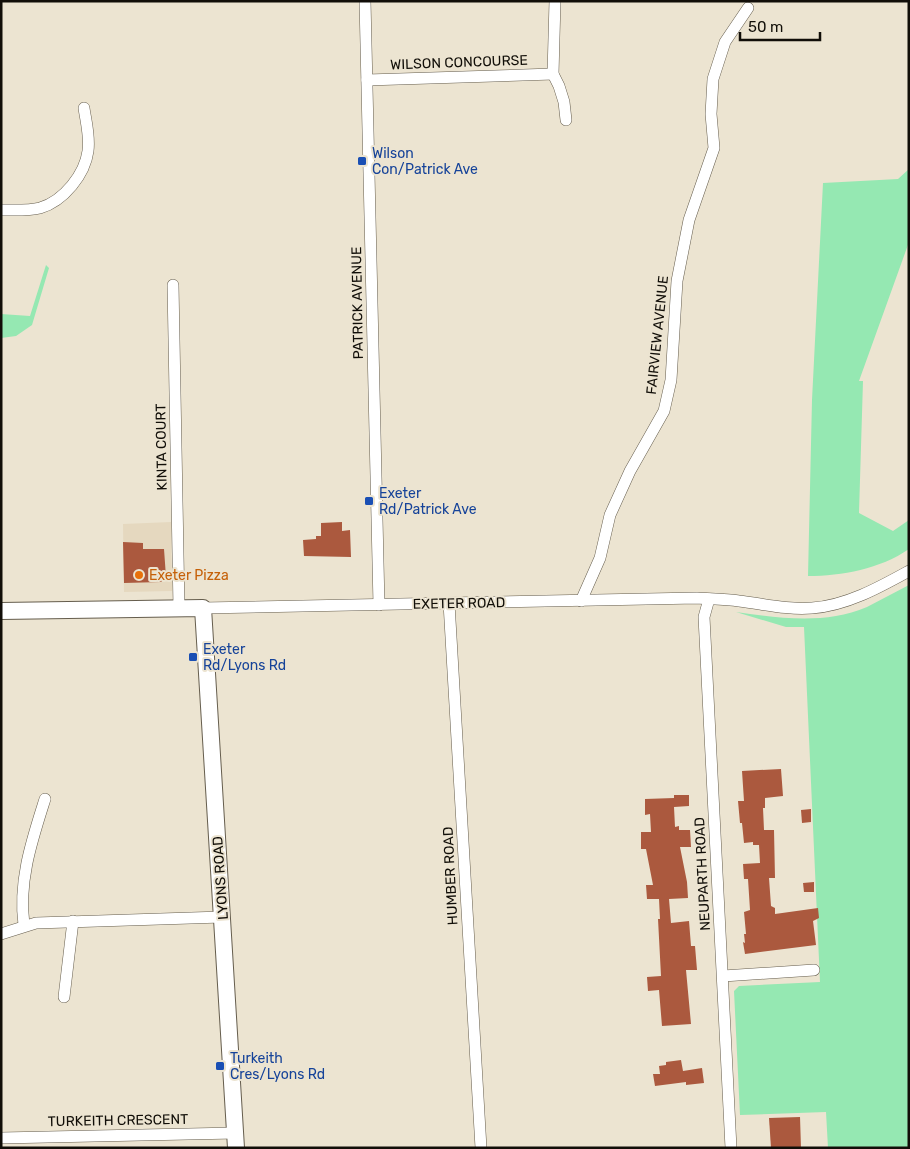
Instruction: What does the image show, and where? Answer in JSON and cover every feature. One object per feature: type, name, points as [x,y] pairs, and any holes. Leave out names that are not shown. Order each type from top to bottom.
[{"type":"main road","name":"EXETER ROAD","points":[[1,611],[203,608]]},
{"type":"main road","name":"LYONS ROAD","points":[[203,608],[236,1140]]},
{"type":"street","name":"PATRICK AVENUE","points":[[365,1],[379,604]]},
{"type":"street","points":[[555,1],[553,74],[564,102],[566,120]]},
{"type":"street","name":"FAIRVIEW AVENUE","points":[[581,601],[600,558],[610,515],[630,471],[664,411],[671,380],[677,281],[689,220],[714,148],[711,114],[713,79],[725,42],[748,8]]},
{"type":"street","name":"WILSON CONCOURSE","points":[[367,80],[553,74]]},
{"type":"street","points":[[1,210],[42,207],[56,200],[74,184],[86,164],[88,150],[89,136],[84,108]]},
{"type":"street","name":"KINTA COURT","points":[[173,284],[179,608]]},
{"type":"street","name":"EXETER ROAD","points":[[203,608],[709,599],[786,608],[814,608],[836,604],[870,591],[909,571]]},
{"type":"street","name":"NEUPARTH ROAD","points":[[709,599],[704,617],[731,1148]]},
{"type":"street","name":"HUMBER ROAD","points":[[449,603],[481,1148]]},
{"type":"street","points":[[24,925],[22,908],[23,887],[30,846],[45,799]]},
{"type":"street","points":[[1,934],[24,925],[36,923],[222,917]]},
{"type":"street","points":[[64,997],[73,921]]},
{"type":"street","points":[[723,976],[814,970]]},
{"type":"street","name":"TURKEITH CRESCENT","points":[[1,1138],[73,1142],[236,1140]]},
{"type":"shaded area","points":[[171,522],[172,591],[124,592],[123,524]]},
{"type":"green space","points":[[909,169],[909,242],[859,381],[863,381],[859,513],[893,531],[909,520],[909,549],[886,562],[860,570],[834,575],[808,576],[812,400],[823,183],[898,179]]},
{"type":"green space","points":[[46,265],[49,268],[32,325],[16,336],[1,338],[1,314],[30,316]]},
{"type":"green space","points":[[909,585],[909,1148],[828,1148],[826,1112],[740,1115],[734,991],[739,986],[820,982],[804,627],[786,627],[736,612],[785,618],[835,616],[867,607]]},
{"type":"building","points":[[342,522],[342,531],[350,530],[351,557],[304,556],[303,540],[316,539],[316,536],[321,536],[321,523]]},
{"type":"building","points":[[123,542],[143,543],[143,549],[164,549],[166,577],[161,582],[124,583]]},
{"type":"building","points":[[781,769],[783,796],[765,798],[765,808],[763,808],[764,830],[774,830],[775,878],[769,878],[771,906],[775,908],[775,914],[818,908],[819,918],[813,921],[816,945],[745,954],[743,942],[745,943],[744,934],[746,934],[744,912],[750,910],[748,879],[744,879],[743,864],[760,863],[759,845],[753,845],[753,842],[744,843],[742,823],[740,823],[738,801],[744,801],[742,771]]},
{"type":"building","points":[[674,795],[689,795],[689,806],[674,807],[675,827],[679,826],[679,830],[690,830],[691,847],[680,847],[688,898],[669,899],[671,923],[689,921],[691,946],[695,946],[697,970],[686,970],[691,1024],[662,1026],[659,990],[648,991],[647,977],[661,976],[658,919],[660,919],[659,899],[647,899],[646,885],[653,885],[646,849],[641,849],[641,832],[651,832],[650,814],[645,815],[645,799],[674,798]]},
{"type":"building","points":[[811,809],[811,822],[802,823],[801,810]]},
{"type":"building","points":[[814,882],[814,892],[804,892],[803,883]]},
{"type":"building","points":[[681,1060],[683,1071],[702,1068],[704,1083],[686,1085],[686,1082],[655,1086],[653,1074],[660,1074],[659,1066],[666,1065],[666,1062]]},
{"type":"building","points":[[800,1117],[801,1148],[771,1148],[769,1118]]},
{"type":"place","name":"Wilson Con/Patrick Ave","points":[[362,161]]},
{"type":"place","name":"Exeter Rd/Patrick Ave","points":[[369,501]]},
{"type":"place","name":"Exeter Pizza","points":[[139,575]]},
{"type":"place","name":"Exeter Rd/Lyons Rd","points":[[193,657]]},
{"type":"place","name":"Turkeith Cres/Lyons Rd","points":[[220,1066]]}]
